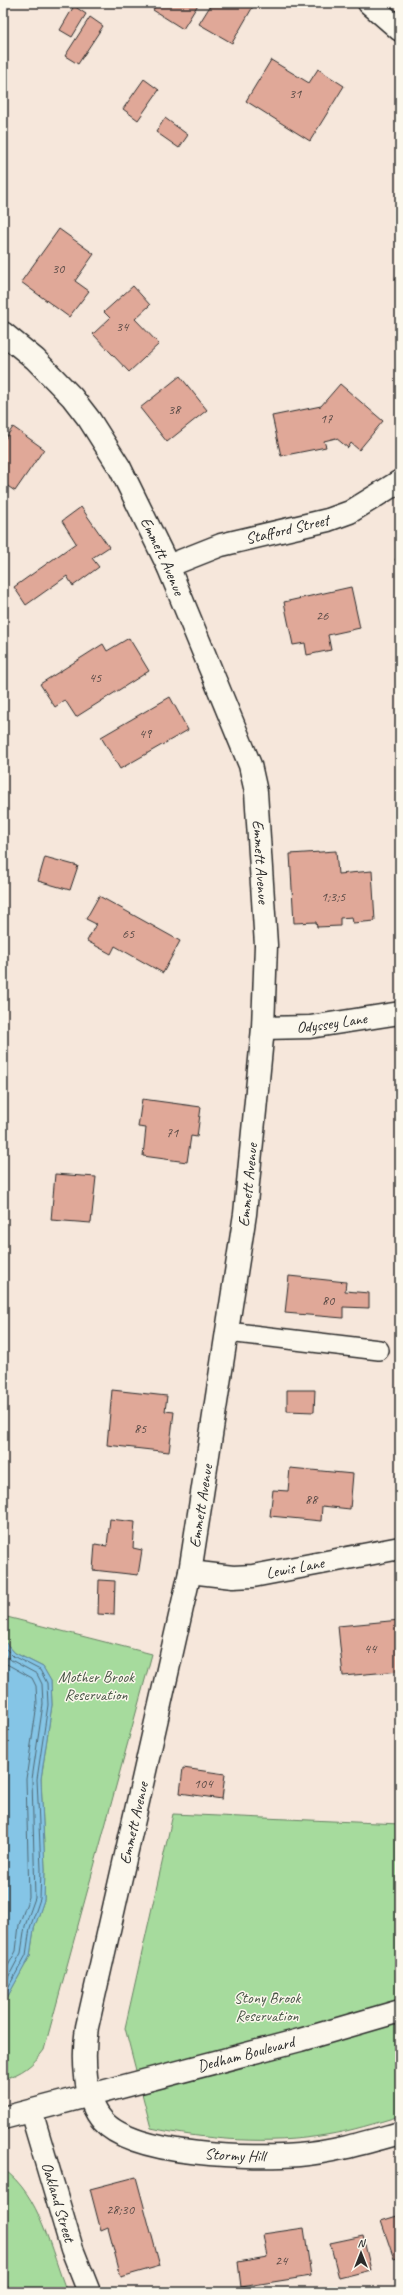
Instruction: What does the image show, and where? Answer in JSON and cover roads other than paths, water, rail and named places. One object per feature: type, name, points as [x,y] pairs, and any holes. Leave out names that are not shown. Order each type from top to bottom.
[{"type":"street","points":[[369,3],[400,30]]},
{"type":"street","name":"Emmett Avenue","points":[[3,333],[54,378],[89,419],[134,495],[168,566],[243,744],[256,792],[266,945],[263,1028],[245,1214],[228,1332],[190,1572],[87,2027],[84,2059],[91,2095]]},
{"type":"street","name":"Stafford Street","points":[[168,566],[221,545],[328,520],[350,512],[400,481]]},
{"type":"street","name":"Odyssey Lane","points":[[263,1028],[310,1027],[400,1013]]},
{"type":"street","name":"Lewis Lane","points":[[190,1572],[233,1577],[253,1576],[400,1548]]},
{"type":"street","name":"Dedham Boulevard","points":[[3,2118],[278,2046],[400,2011]]},
{"type":"street","name":"Stormy Hill","points":[[91,2095],[95,2109],[103,2121],[114,2130],[129,2138],[173,2149],[272,2157],[330,2151],[400,2133]]},
{"type":"street","name":"Oakland Street","points":[[31,2111],[72,2249],[89,2292]]},
{"type":"lane","points":[[228,1332],[379,1350]]},
{"type":"water","points":[[3,1640],[15,1653],[43,1667],[51,1681],[52,1705],[41,1779],[45,1869],[44,1900],[34,1929],[30,1956],[3,2005]]},
{"type":"park label","name":"Mother Brook Reservation","points":[[96,1686]]},
{"type":"park label","name":"Stony Brook Reservation","points":[[267,2007]]}]
